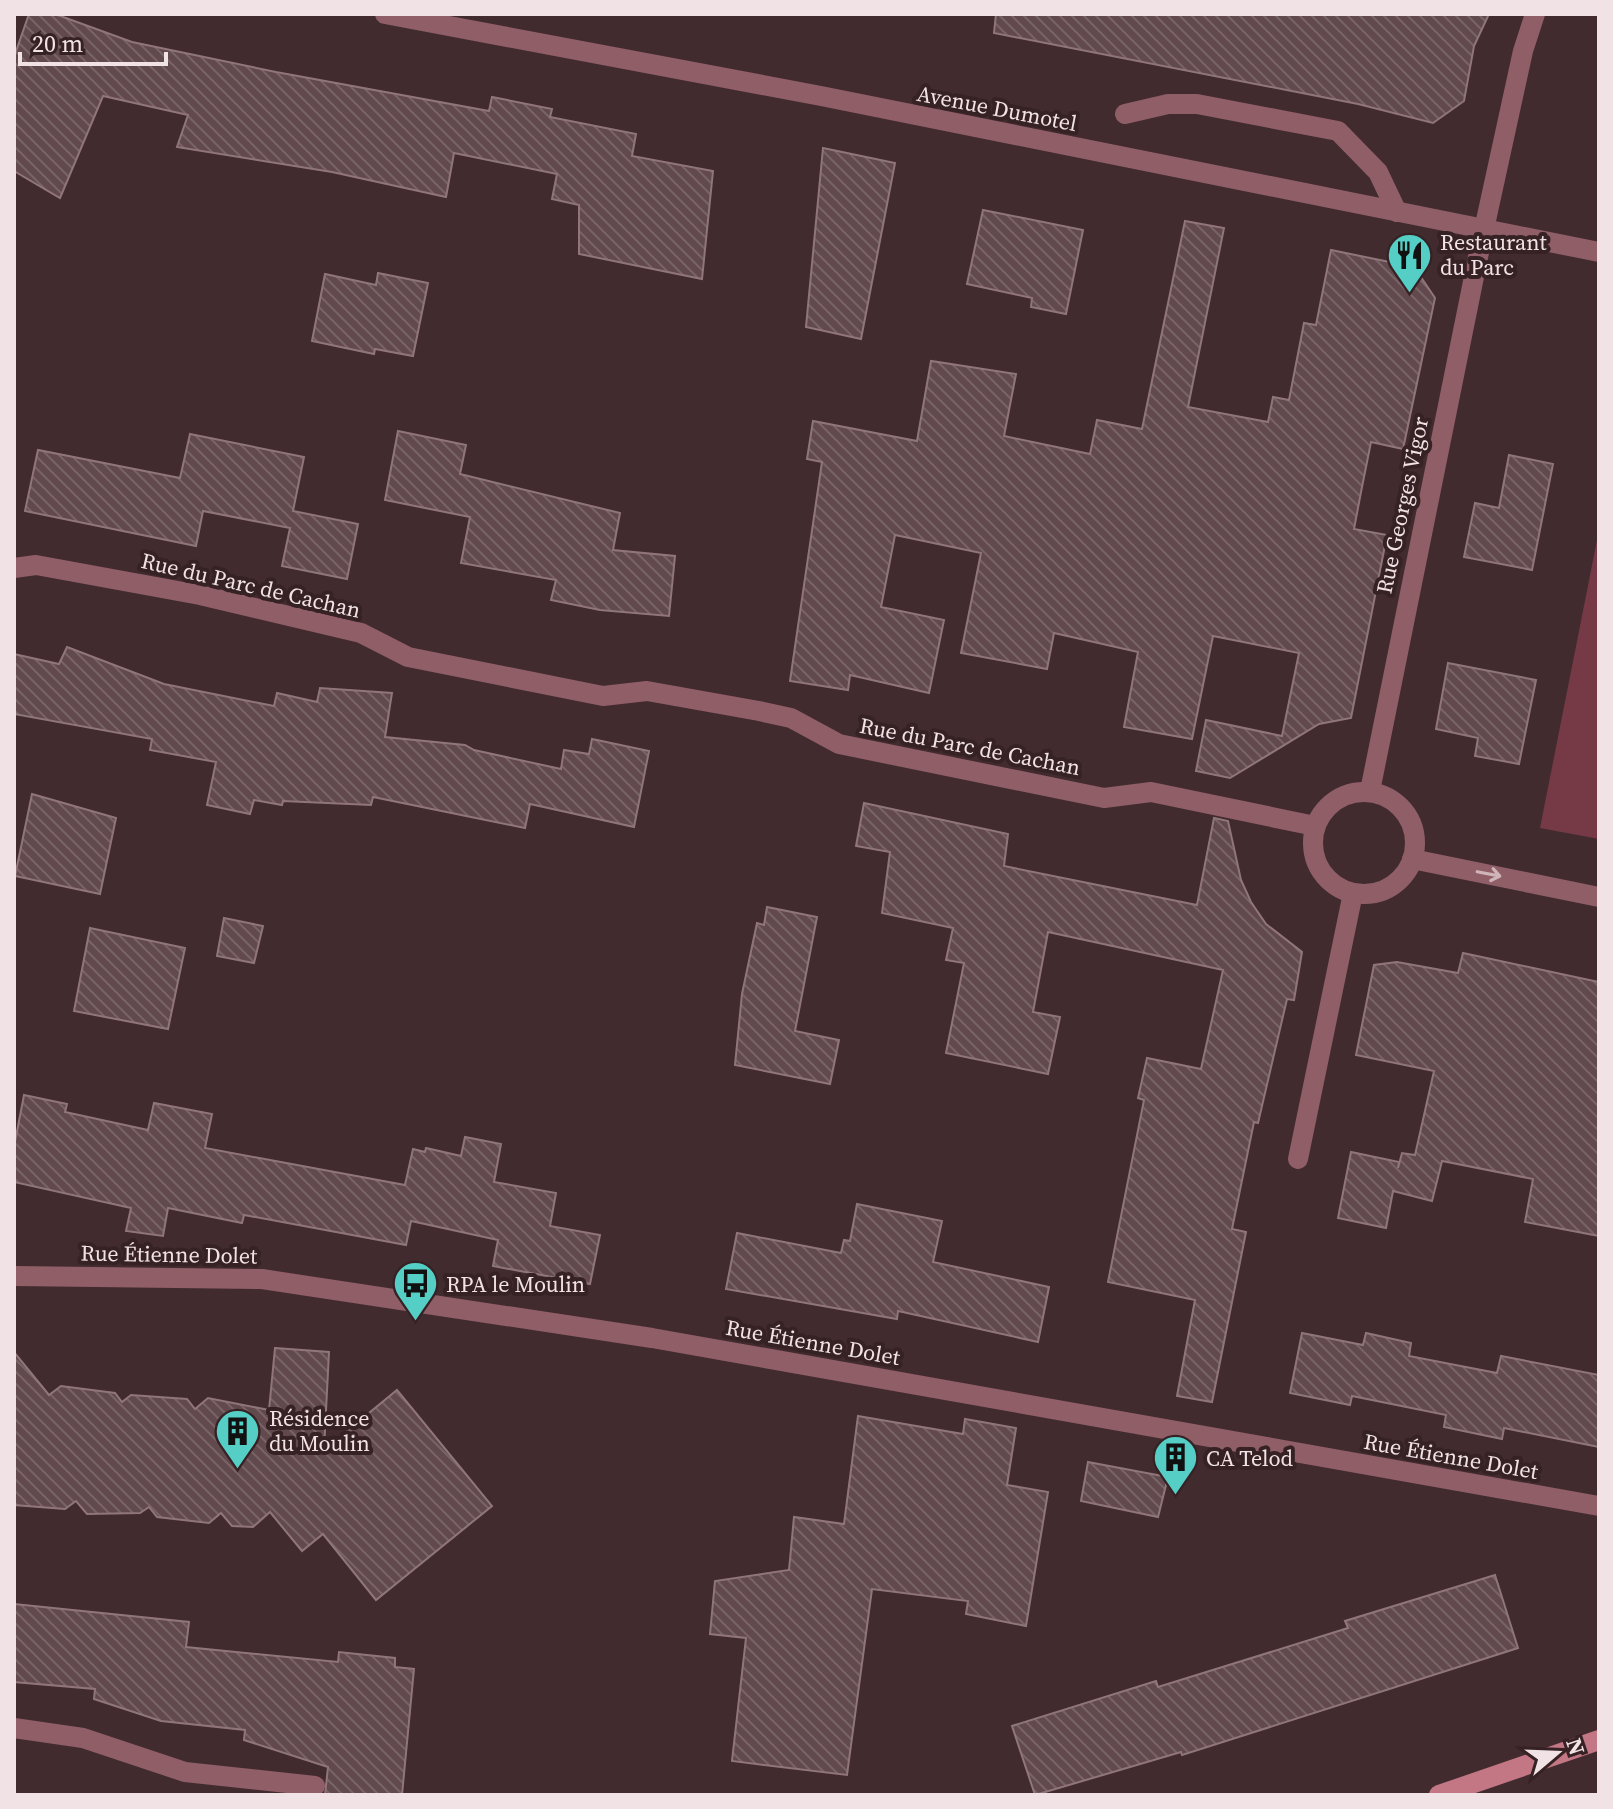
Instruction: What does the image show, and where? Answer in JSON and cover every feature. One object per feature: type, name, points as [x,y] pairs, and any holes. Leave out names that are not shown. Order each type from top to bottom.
[{"type":"main road","points":[[1439,1795],[1599,1740]]},
{"type":"street","name":"Avenue Dumotel","points":[[385,14],[1599,252]]},
{"type":"street","name":"Rue Georges Vigor","points":[[1370,791],[1484,229],[1523,51],[1535,14]]},
{"type":"street","points":[[1125,114],[1168,104],[1197,104],[1338,131],[1378,172],[1397,212]]},
{"type":"street","name":"Rue du Parc de Cachan","points":[[14,568],[36,565],[200,595],[361,633],[408,657],[603,696],[647,691],[770,713],[791,718],[839,744],[1104,798],[1151,792],[1315,826]]},
{"type":"street","points":[[1370,791],[1384,795],[1407,815],[1416,844],[1412,859],[1395,884],[1368,894],[1353,893],[1328,879],[1319,867],[1314,855],[1315,826],[1331,803],[1356,792],[1370,791]]},
{"type":"street","points":[[1412,859],[1599,897]]},
{"type":"street","points":[[1298,1159],[1353,893]]},
{"type":"street","name":"Rue Étienne Dolet","points":[[14,1276],[262,1279],[652,1338],[1599,1506]]},
{"type":"street","points":[[14,1728],[83,1738],[193,1774],[315,1786]]},
{"type":"shaded area","points":[[1599,530],[1599,839],[1540,828]]},
{"type":"building","points":[[29,14],[55,14],[132,42],[276,72],[489,111],[492,97],[552,109],[550,117],[636,134],[632,156],[713,171],[702,279],[579,254],[579,205],[552,199],[557,174],[454,153],[446,197],[332,172],[177,147],[188,115],[103,96],[60,198],[14,171],[14,57]]},
{"type":"building","points":[[996,14],[1489,14],[1474,46],[1464,101],[1433,123],[1358,104],[994,33]]},
{"type":"building","points":[[823,148],[895,163],[861,339],[806,327]]},
{"type":"building","points":[[983,210],[1083,230],[1066,314],[1031,307],[1032,298],[967,284]]},
{"type":"building","points":[[1185,221],[1224,228],[1188,407],[1268,422],[1273,397],[1289,400],[1304,323],[1316,325],[1331,250],[1414,267],[1435,298],[1403,449],[1371,442],[1361,492],[1354,529],[1387,535],[1351,718],[1319,724],[1230,778],[1196,771],[1206,720],[1282,736],[1299,653],[1213,636],[1192,739],[1124,727],[1138,652],[1054,633],[1047,669],[961,653],[981,553],[895,535],[881,607],[944,620],[929,693],[850,675],[848,690],[790,681],[822,462],[807,459],[813,421],[917,441],[931,361],[1016,374],[1004,436],[1090,454],[1097,420],[1142,429]]},
{"type":"building","points":[[378,273],[428,283],[413,356],[375,349],[374,354],[312,341],[325,274],[376,285]]},
{"type":"building","points":[[398,431],[466,445],[460,474],[620,513],[613,550],[675,556],[669,616],[600,610],[551,600],[556,580],[461,563],[470,517],[385,500]]},
{"type":"building","points":[[190,434],[304,457],[293,511],[358,524],[347,579],[282,566],[290,528],[203,511],[196,546],[25,511],[38,450],[180,478]]},
{"type":"building","points":[[1509,455],[1553,464],[1532,570],[1464,557],[1475,503],[1499,508]]},
{"type":"building","points":[[67,647],[164,684],[274,706],[277,693],[317,702],[320,688],[392,693],[385,737],[465,745],[474,750],[561,769],[564,750],[589,754],[592,739],[649,751],[634,827],[530,804],[525,828],[373,797],[371,805],[283,801],[282,805],[254,800],[250,814],[207,805],[216,762],[150,750],[152,739],[14,714],[14,654],[59,664]]},
{"type":"building","points":[[1448,663],[1536,680],[1519,764],[1475,756],[1478,738],[1436,729]]},
{"type":"building","points":[[32,794],[116,818],[100,894],[15,876]]},
{"type":"building","points":[[864,803],[1008,834],[1004,866],[1197,905],[1214,818],[1228,821],[1241,880],[1251,902],[1266,924],[1302,952],[1294,1000],[1287,999],[1258,1123],[1254,1122],[1232,1229],[1246,1232],[1212,1402],[1177,1396],[1195,1300],[1108,1282],[1144,1100],[1138,1098],[1147,1058],[1201,1069],[1223,970],[1048,932],[1033,1012],[1060,1017],[1048,1074],[946,1053],[964,963],[946,960],[953,928],[882,913],[890,852],[856,846]]},
{"type":"building","points":[[767,907],[817,917],[795,1031],[839,1040],[830,1084],[735,1065],[742,994],[757,923],[764,925]]},
{"type":"building","points":[[224,918],[263,926],[254,963],[217,956]]},
{"type":"building","points":[[90,928],[185,948],[168,1029],[74,1011]]},
{"type":"building","points":[[1463,953],[1599,982],[1599,1236],[1525,1222],[1533,1179],[1442,1161],[1432,1201],[1393,1191],[1386,1228],[1338,1218],[1351,1152],[1399,1162],[1398,1168],[1402,1153],[1415,1155],[1434,1071],[1356,1055],[1374,965],[1397,962],[1458,973]]},
{"type":"building","points":[[24,1095],[67,1104],[65,1112],[148,1130],[154,1103],[212,1114],[205,1148],[405,1185],[413,1149],[425,1152],[426,1148],[461,1156],[465,1137],[501,1144],[494,1182],[556,1193],[550,1226],[600,1235],[590,1284],[493,1266],[498,1240],[411,1221],[406,1245],[244,1215],[242,1223],[168,1208],[163,1236],[126,1231],[131,1208],[14,1182],[14,1147]]},
{"type":"building","points":[[857,1204],[942,1221],[933,1262],[1049,1287],[1038,1342],[898,1311],[897,1319],[726,1289],[737,1233],[841,1253],[844,1240],[850,1241]]},
{"type":"building","points":[[1302,1333],[1363,1345],[1366,1333],[1411,1343],[1409,1356],[1497,1373],[1501,1356],[1599,1375],[1599,1447],[1504,1428],[1502,1439],[1444,1427],[1446,1415],[1352,1396],[1350,1405],[1290,1393]]},
{"type":"building","name":"Résidence du Moulin","points":[[275,1348],[329,1352],[324,1450],[397,1390],[492,1506],[376,1600],[323,1534],[302,1551],[270,1512],[253,1527],[232,1526],[221,1513],[209,1523],[157,1517],[149,1507],[140,1513],[87,1514],[76,1501],[65,1509],[14,1505],[14,1352],[49,1395],[61,1386],[115,1393],[122,1402],[131,1395],[187,1399],[195,1409],[208,1398],[269,1410]]},
{"type":"building","points":[[858,1416],[963,1434],[965,1419],[1016,1428],[1007,1485],[1048,1492],[1026,1626],[966,1614],[968,1601],[872,1589],[847,1775],[732,1761],[746,1638],[710,1634],[715,1581],[789,1570],[794,1517],[844,1524]]},
{"type":"building","points":[[1088,1462],[1168,1477],[1158,1517],[1081,1501]]},
{"type":"building","points":[[1495,1575],[1518,1648],[1182,1755],[1181,1752],[1035,1795],[1012,1726],[1156,1681],[1158,1687],[1348,1628],[1345,1621]]},
{"type":"building","points":[[14,1604],[189,1622],[186,1647],[338,1662],[339,1652],[395,1658],[395,1667],[414,1669],[402,1795],[325,1795],[328,1767],[244,1740],[245,1730],[161,1721],[94,1699],[95,1689],[14,1682]]},
{"type":"place","name":"Restaurant du Parc","points":[[1409,294]]},
{"type":"place","name":"RPA le Moulin","points":[[415,1323]]},
{"type":"place","name":"Résidence du Moulin","points":[[238,1470]]},
{"type":"place","name":"CA Telod","points":[[1175,1497]]}]
